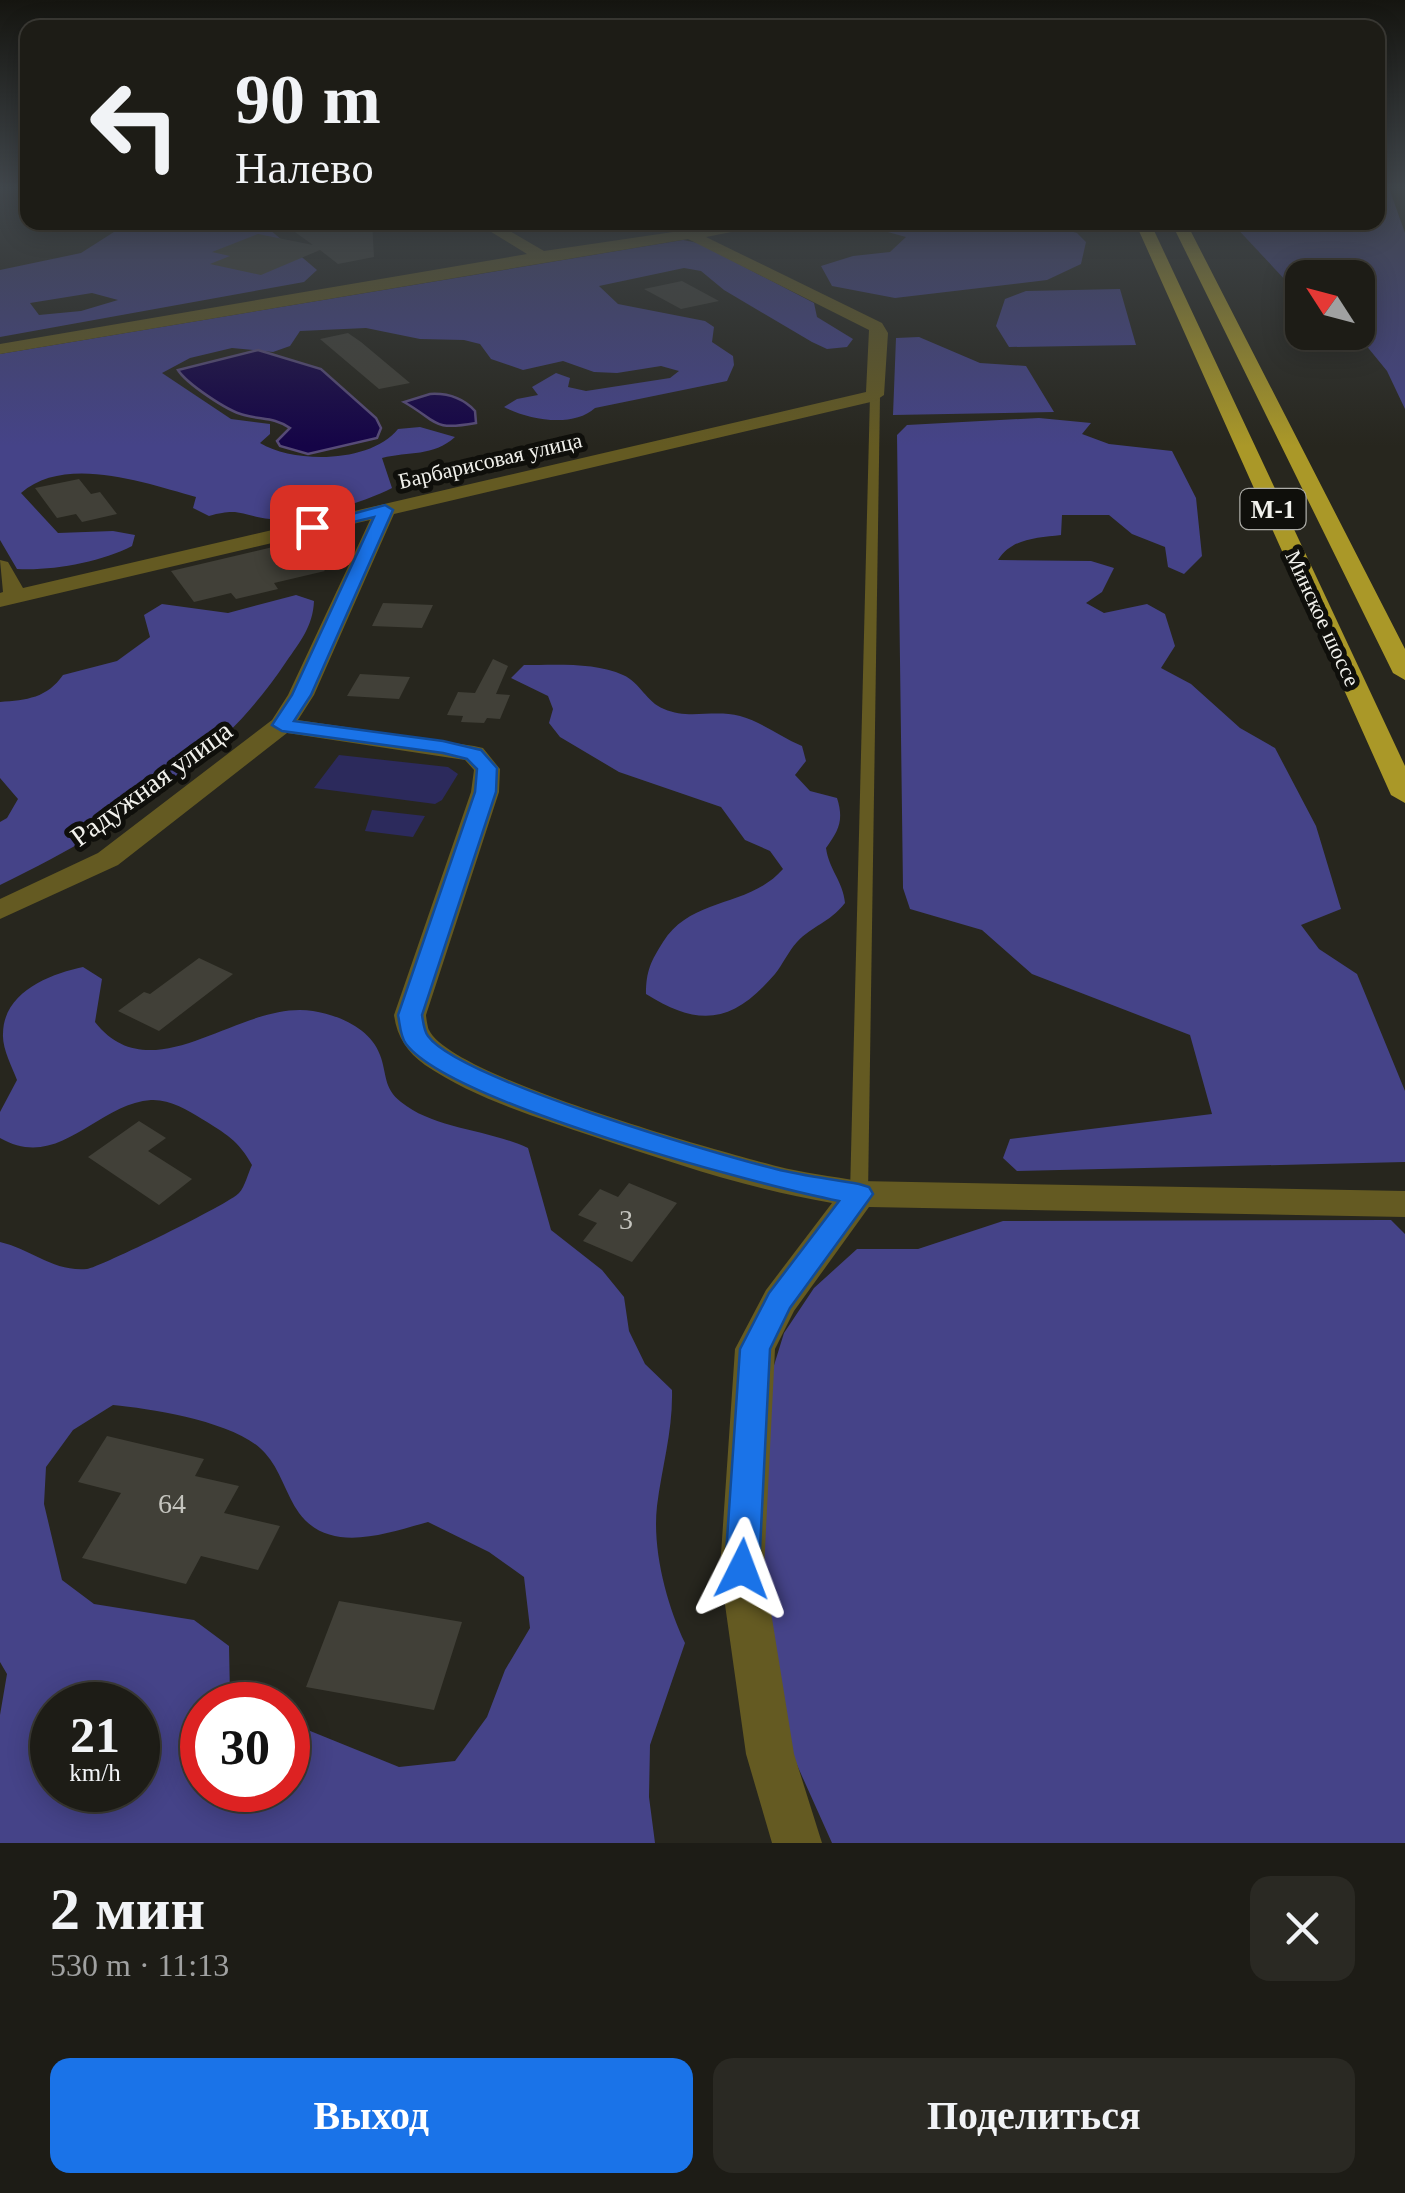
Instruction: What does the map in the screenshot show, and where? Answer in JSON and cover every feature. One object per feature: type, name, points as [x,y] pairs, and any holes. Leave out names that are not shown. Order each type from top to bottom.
[{"type":"highway","name":"Минское шоссе","points":[[1166,274],[1405,795]]},
{"type":"highway","name":"Минское шоссе","points":[[1204,274],[1405,673]]},
{"type":"street","points":[[0,348],[436,274]]},
{"type":"street","points":[[771,274],[876,327],[880,333],[875,396]]},
{"type":"street","name":"Барбарисовая улица","points":[[8,598],[875,396]]},
{"type":"street","name":"Радужная улица","points":[[0,910],[108,859],[282,725],[302,695],[385,510]]},
{"type":"street","points":[[0,567],[8,598]]},
{"type":"street","points":[[282,725],[443,747],[474,754],[487,768],[485,792],[410,1015],[415,1038],[439,1060],[480,1081],[604,1126],[777,1179],[859,1194],[1405,1204]]},
{"type":"street","points":[[797,1843],[770,1754],[742,1569],[755,1349],[780,1301],[859,1194]]},
{"type":"lane","points":[[859,1194],[875,396]]},
{"type":"shaded area","points":[[0,274],[313,274],[304,282],[0,337]],"holes":[[[92,293],[118,300],[81,311],[39,315],[30,303]]]},
{"type":"shaded area","points":[[479,274],[656,274],[599,286],[618,304],[705,321],[714,327],[712,342],[733,356],[734,365],[727,381],[595,408],[575,418],[551,420],[504,407],[517,399],[538,395],[532,387],[556,373],[570,378],[568,387],[586,391],[670,378],[679,371],[661,366],[617,373],[594,372],[563,361],[523,370],[491,359],[480,344],[420,339],[366,328],[300,331],[290,346],[273,352],[232,348],[190,358],[162,373],[231,419],[270,424],[270,434],[260,443],[275,450],[312,457],[352,454],[386,440],[398,429],[420,427],[455,437],[429,451],[382,458],[392,488],[298,518],[260,518],[235,512],[209,516],[193,508],[196,497],[106,475],[60,475],[39,481],[21,493],[58,533],[113,531],[135,535],[132,546],[106,557],[17,569],[0,540],[0,354]]},
{"type":"shaded area","points":[[705,274],[758,274],[814,303],[817,317],[853,339],[847,347],[827,349],[724,290]]},
{"type":"shaded area","points":[[825,274],[1060,274],[1047,280],[895,298],[832,286]]},
{"type":"shaded area","points":[[1375,274],[1405,274],[1405,409],[1387,371],[1370,350],[1375,350]]},
{"type":"shaded area","points":[[1120,289],[1136,345],[1009,347],[996,326],[1005,299],[1026,291]]},
{"type":"shaded area","points":[[919,337],[980,363],[1026,366],[1054,412],[893,415],[896,338]]},
{"type":"shaded area","points":[[258,350],[321,369],[376,418],[381,428],[377,438],[308,454],[280,446],[277,441],[290,428],[228,408],[198,389],[178,370]]},
{"type":"shaded area","points":[[430,394],[465,403],[475,411],[476,423],[443,425],[404,402]]},
{"type":"shaded area","points":[[1039,418],[1091,423],[1082,434],[1109,444],[1172,451],[1196,498],[1202,556],[1184,574],[1168,567],[1165,547],[1132,534],[1109,515],[1062,515],[1061,535],[1018,543],[998,560],[1091,561],[1114,568],[1102,592],[1086,603],[1104,613],[1147,604],[1165,614],[1175,646],[1161,668],[1191,684],[1240,728],[1275,748],[1316,826],[1341,909],[1301,925],[1319,949],[1357,974],[1405,1091],[1405,1162],[1017,1171],[1003,1158],[1010,1139],[1212,1114],[1190,1035],[1032,974],[982,930],[910,909],[903,888],[897,435],[907,425]]},
{"type":"shaded area","points":[[296,595],[314,601],[305,633],[259,699],[228,733],[195,764],[120,818],[0,885],[0,822],[7,818],[18,799],[0,778],[0,702],[36,696],[50,689],[63,675],[117,661],[150,637],[144,615],[162,604],[228,613]]},
{"type":"shaded area","points":[[524,665],[600,668],[629,678],[664,709],[683,714],[730,714],[756,722],[802,746],[806,761],[795,775],[810,791],[837,798],[839,824],[826,848],[845,903],[797,942],[775,974],[745,1003],[715,1015],[683,1012],[646,994],[648,972],[675,927],[705,909],[754,890],[783,869],[770,851],[745,840],[721,807],[619,772],[560,737],[549,723],[553,709],[548,696],[511,678]]},
{"type":"shaded area","points":[[339,755],[448,767],[458,774],[442,800],[435,804],[314,788]]},
{"type":"shaded area","points":[[372,810],[425,816],[413,837],[365,831]]},
{"type":"shaded area","points":[[83,967],[102,979],[95,1022],[118,1042],[143,1050],[170,1048],[285,1011],[333,1016],[362,1031],[376,1046],[388,1086],[395,1097],[414,1111],[528,1148],[551,1230],[602,1270],[624,1297],[629,1331],[645,1364],[672,1390],[656,1523],[667,1595],[685,1643],[650,1745],[649,1797],[655,1843],[0,1843],[0,1715],[7,1674],[0,1662],[0,1242],[53,1264],[87,1269],[231,1199],[241,1190],[252,1165],[224,1133],[184,1109],[158,1100],[131,1104],[59,1142],[41,1147],[21,1146],[0,1138],[0,1112],[17,1080],[4,1045],[5,1019],[20,996],[43,980]],"holes":[[[113,1405],[216,1425],[252,1442],[270,1459],[299,1513],[326,1534],[360,1537],[428,1522],[489,1552],[524,1577],[530,1628],[505,1670],[487,1717],[455,1761],[399,1767],[310,1731],[310,1812],[180,1812],[180,1682],[230,1682],[229,1646],[194,1620],[94,1604],[62,1580],[44,1504],[46,1467],[73,1430]]]},
{"type":"shaded area","points":[[1391,1220],[1405,1234],[1405,1843],[832,1843],[793,1756],[755,1614],[767,1388],[784,1333],[814,1288],[857,1249],[918,1249],[1003,1221]]},
{"type":"building","points":[[682,281],[719,301],[681,309],[644,289]]},
{"type":"building","points":[[348,333],[410,383],[379,389],[320,339]]},
{"type":"building","points":[[79,479],[91,494],[100,492],[117,514],[82,522],[76,514],[57,518],[35,488]]},
{"type":"building","points":[[298,541],[325,571],[274,583],[278,589],[236,599],[231,593],[194,602],[171,571]]},
{"type":"building","points":[[383,603],[433,605],[422,628],[372,626]]},
{"type":"building","points":[[493,659],[508,666],[496,694],[510,695],[500,719],[461,722],[463,716],[447,715],[458,692],[475,693]]},
{"type":"building","points":[[360,674],[410,677],[399,699],[347,696]]},
{"type":"building","points":[[199,958],[233,974],[159,1031],[118,1011],[144,992],[150,994]]},
{"type":"building","points":[[139,1121],[166,1138],[148,1151],[192,1179],[159,1205],[88,1157]]},
{"type":"building","points":[[629,1183],[677,1203],[632,1262],[583,1241],[597,1223],[578,1215],[600,1189],[618,1197]]},
{"type":"building","points":[[107,1436],[204,1459],[195,1476],[239,1486],[224,1513],[280,1526],[258,1570],[201,1556],[186,1584],[82,1558],[121,1493],[78,1482]]},
{"type":"building","points":[[339,1601],[462,1622],[434,1710],[310,1688],[308,1682]]},
{"type":"route","points":[[312,527],[385,510],[302,695],[282,725],[443,747],[474,754],[487,768],[485,792],[410,1015],[415,1038],[439,1060],[480,1081],[604,1126],[777,1179],[859,1194],[780,1301],[755,1349],[742,1569]]}]
